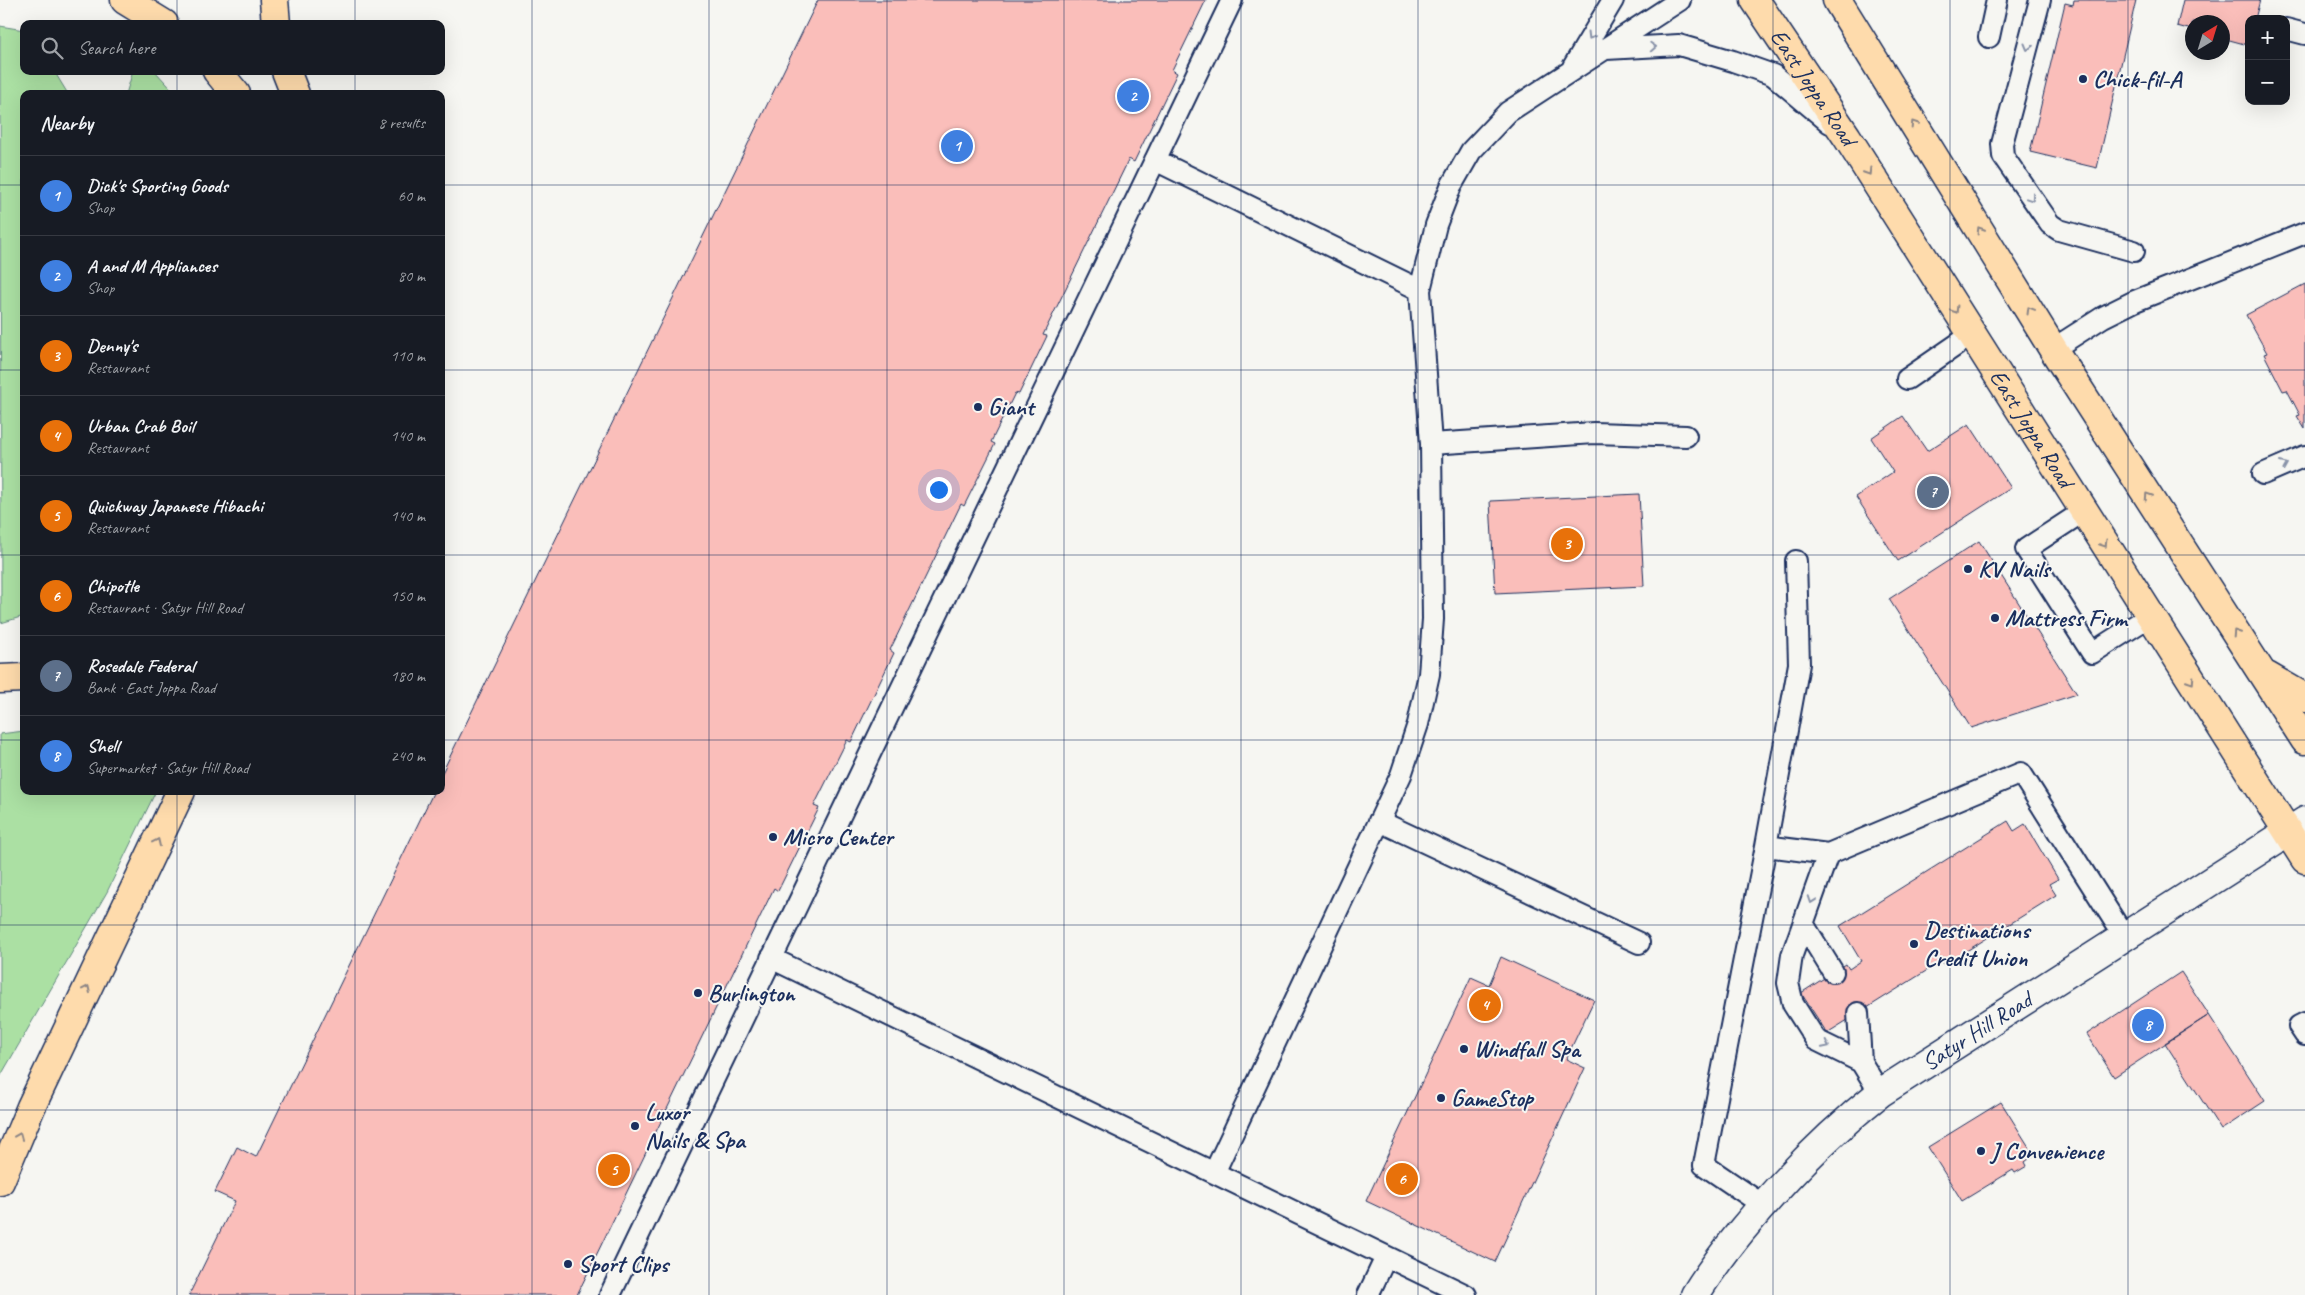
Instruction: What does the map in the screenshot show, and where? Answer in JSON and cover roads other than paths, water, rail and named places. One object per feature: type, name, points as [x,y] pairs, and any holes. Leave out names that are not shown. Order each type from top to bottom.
[{"type":"main road","points":[[125,0],[158,20]]},
{"type":"main road","points":[[274,0],[276,20]]},
{"type":"main road","name":"East Joppa Road","points":[[1755,0],[1847,138],[2150,616],[2296,827],[2305,859]]},
{"type":"main road","points":[[1836,0],[2053,349],[2305,740]]},
{"type":"main road","points":[[220,75],[233,90]]},
{"type":"main road","points":[[288,75],[293,90]]},
{"type":"main road","points":[[2263,674],[2305,698]]},
{"type":"main road","points":[[0,679],[20,678]]},
{"type":"main road","points":[[0,1181],[31,1107],[179,795]]},
{"type":"street","name":"Satyr Hill Road","points":[[1695,1295],[1708,1273],[1763,1205],[1791,1173],[1844,1121],[1880,1093],[2296,827]]},
{"type":"lane","points":[[610,1295],[1232,0]]},
{"type":"lane","points":[[1570,71],[1613,0]]},
{"type":"lane","points":[[1214,1173],[1401,775],[1418,724],[1429,674],[1433,618],[1431,444],[1420,290],[1436,226],[1451,186],[1471,151],[1508,112],[1680,0]]},
{"type":"lane","points":[[1989,37],[1997,0]]},
{"type":"lane","points":[[2040,0],[2002,144],[2003,156],[2050,224],[2059,230],[2134,251]]},
{"type":"lane","points":[[2290,30],[2305,34]]},
{"type":"lane","points":[[1604,50],[1679,45],[1773,75],[1847,138]]},
{"type":"lane","points":[[1155,160],[1420,290]]},
{"type":"lane","points":[[2053,349],[2103,317],[2135,301],[2305,233]]},
{"type":"lane","points":[[1906,379],[1971,335]]},
{"type":"lane","points":[[1431,444],[1594,433],[1686,436]]},
{"type":"lane","points":[[2263,474],[2305,456]]},
{"type":"lane","points":[[2084,511],[2026,549],[2031,557],[2092,653],[2150,616]]},
{"type":"lane","points":[[1763,1205],[1704,1165],[1766,846],[1798,664],[1796,560]]},
{"type":"lane","points":[[1766,846],[1828,854],[2020,772],[2124,936]]},
{"type":"lane","points":[[1379,821],[1639,943]]},
{"type":"lane","points":[[1828,854],[1792,955],[1788,983],[1793,1004],[1816,1040],[1861,1062]]},
{"type":"lane","points":[[1804,925],[1833,972]]},
{"type":"lane","points":[[771,958],[1466,1295]]},
{"type":"lane","points":[[1858,1013],[1861,1062],[1880,1093]]},
{"type":"lane","points":[[2305,1023],[2299,1026],[2305,1035]]},
{"type":"lane","points":[[1368,1295],[1386,1257]]},
{"type":"place","name":"Chick-fil-A","points":[[2083,79]]},
{"type":"place","name":"A and M Appliances","points":[[1133,96]]},
{"type":"place","name":"Dick's Sporting Goods","points":[[957,146]]},
{"type":"place","name":"Giant","points":[[978,407]]},
{"type":"place","name":"Rosedale Federal","points":[[1933,492]]},
{"type":"place","name":"Denny's","points":[[1567,544]]},
{"type":"place","name":"KV Nails","points":[[1968,569]]},
{"type":"place","name":"Mattress Firm","points":[[1995,618]]},
{"type":"place","name":"Micro Center","points":[[773,837]]},
{"type":"place","name":"Destinations Credit Union","points":[[1914,944]]},
{"type":"place","name":"Burlington","points":[[698,993]]},
{"type":"place","name":"Urban Crab Boil","points":[[1485,1005]]},
{"type":"place","name":"Shell","points":[[2148,1025]]},
{"type":"place","name":"Windfall Spa","points":[[1464,1049]]},
{"type":"place","name":"GameStop","points":[[1441,1098]]},
{"type":"place","name":"Luxor Nails & Spa","points":[[635,1126]]},
{"type":"place","name":"J Convenience","points":[[1981,1151]]},
{"type":"place","name":"Quickway Japanese Hibachi","points":[[614,1170]]},
{"type":"place","name":"Chipotle","points":[[1402,1179]]},
{"type":"place","name":"Sport Clips","points":[[568,1264]]}]
